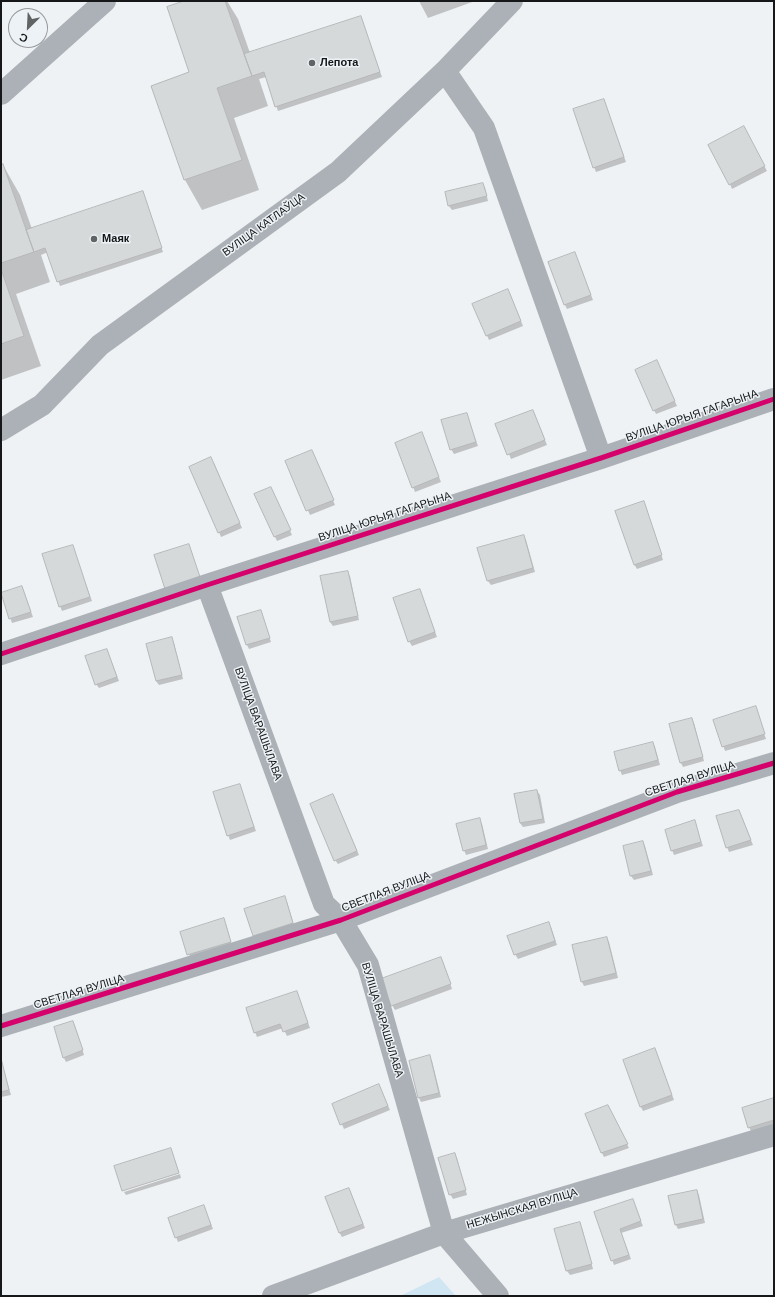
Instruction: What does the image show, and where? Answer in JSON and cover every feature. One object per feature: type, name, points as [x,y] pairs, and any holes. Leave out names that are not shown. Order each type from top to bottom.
[{"type":"street","points":[[1,94],[105,1]]},
{"type":"street","name":"ВУЛІЦА КАТЛАЎЦА","points":[[1,430],[42,405],[100,345],[338,172],[444,71],[512,1]]},
{"type":"street","points":[[444,71],[484,128],[601,458]]},
{"type":"street","name":"ВУЛІЦА ЮРЫЯ ГАГАРЫНА","points":[[1,654],[207,585],[601,458],[774,399]]},
{"type":"street","name":"ВУЛІЦА ВАРАШЫЛАВА","points":[[207,585],[324,904],[341,920],[368,965],[444,1232],[498,1296]]},
{"type":"street","name":"СВЕТЛАЯ ВУЛІЦА","points":[[1,1026],[341,920],[677,792],[774,763]]},
{"type":"street","name":"НЕЖЫНСКАЯ ВУЛІЦА","points":[[273,1296],[444,1232],[774,1134]]},
{"type":"shaded area","points":[[439,1277],[456,1296],[400,1296]]},
{"type":"building","points":[[184,1],[225,1],[252,76],[217,88],[242,160],[184,180],[151,86],[189,72],[167,7]]},
{"type":"building","name":"Лепота","points":[[361,16],[380,72],[275,107],[264,72],[252,76],[244,54]]},
{"type":"building","points":[[604,99],[624,157],[593,168],[573,109]]},
{"type":"building","points":[[744,126],[765,166],[729,185],[708,145]]},
{"type":"building","points":[[3,164],[34,252],[1,263],[1,165]]},
{"type":"building","points":[[483,183],[487,196],[448,206],[445,192]]},
{"type":"building","name":"Маяк","points":[[143,191],[162,248],[57,282],[45,248],[34,252],[26,230]]},
{"type":"building","points":[[575,252],[591,295],[564,305],[548,262]]},
{"type":"building","points":[[1,269],[24,336],[1,344]]},
{"type":"building","points":[[508,289],[521,321],[486,336],[472,304]]},
{"type":"building","points":[[657,360],[675,401],[653,411],[635,370]]},
{"type":"building","points":[[533,410],[545,440],[507,455],[495,424]]},
{"type":"building","points":[[467,413],[476,442],[450,450],[441,420]]},
{"type":"building","points":[[422,432],[439,477],[412,488],[395,443]]},
{"type":"building","points":[[312,450],[334,500],[306,511],[285,461]]},
{"type":"building","points":[[211,457],[240,523],[218,533],[189,467]]},
{"type":"building","points":[[271,487],[291,530],[274,537],[254,494]]},
{"type":"building","points":[[644,501],[662,555],[634,565],[615,511]]},
{"type":"building","points":[[524,535],[533,568],[487,581],[477,548]]},
{"type":"building","points":[[189,544],[200,577],[165,589],[154,555]]},
{"type":"building","points":[[73,545],[90,597],[59,607],[42,554]]},
{"type":"building","points":[[348,571],[358,616],[330,622],[320,576]]},
{"type":"building","points":[[22,586],[31,612],[9,619],[1,593]]},
{"type":"building","points":[[420,589],[435,632],[408,642],[393,598]]},
{"type":"building","points":[[261,610],[270,638],[246,645],[237,617]]},
{"type":"building","points":[[172,637],[182,675],[156,681],[146,644]]},
{"type":"building","points":[[107,649],[117,677],[95,685],[85,656]]},
{"type":"building","points":[[756,706],[765,734],[722,747],[713,720]]},
{"type":"building","points":[[692,718],[703,757],[680,763],[669,724]]},
{"type":"building","points":[[653,742],[658,760],[619,771],[614,752]]},
{"type":"building","points":[[240,784],[254,827],[227,836],[213,792]]},
{"type":"building","points":[[537,790],[543,819],[520,823],[514,794]]},
{"type":"building","points":[[333,794],[357,851],[334,861],[310,804]]},
{"type":"building","points":[[739,810],[751,840],[726,848],[716,816]]},
{"type":"building","points":[[480,818],[486,845],[463,851],[456,824]]},
{"type":"building","points":[[695,820],[701,842],[671,851],[665,830]]},
{"type":"building","points":[[643,841],[651,871],[630,876],[623,846]]},
{"type":"building","points":[[285,896],[293,923],[253,936],[244,909]]},
{"type":"building","points":[[224,918],[231,942],[187,955],[180,932]]},
{"type":"building","points":[[549,922],[555,941],[514,955],[507,936]]},
{"type":"building","points":[[607,937],[616,973],[581,982],[572,945]]},
{"type":"building","points":[[441,957],[451,984],[391,1006],[381,979]]},
{"type":"building","points":[[297,991],[308,1023],[283,1032],[280,1024],[254,1033],[246,1008]]},
{"type":"building","points":[[73,1021],[83,1050],[63,1058],[54,1027]]},
{"type":"building","points":[[655,1048],[672,1095],[640,1107],[623,1060]]},
{"type":"building","points":[[430,1055],[439,1093],[418,1098],[409,1061]]},
{"type":"building","points":[[1,1058],[9,1090],[1,1092]]},
{"type":"building","points":[[379,1084],[388,1106],[340,1125],[332,1104]]},
{"type":"building","points":[[774,1098],[774,1120],[748,1128],[742,1108]]},
{"type":"building","points":[[608,1105],[628,1144],[601,1153],[585,1114]]},
{"type":"building","points":[[171,1148],[179,1173],[122,1191],[114,1166]]},
{"type":"building","points":[[455,1153],[466,1190],[449,1195],[438,1158]]},
{"type":"building","points":[[349,1188],[363,1224],[339,1233],[325,1197]]},
{"type":"building","points":[[697,1190],[703,1219],[675,1225],[668,1196]]},
{"type":"building","points":[[633,1199],[641,1221],[620,1229],[629,1255],[611,1261],[594,1212]]},
{"type":"building","points":[[204,1205],[211,1225],[175,1238],[168,1218]]},
{"type":"building","points":[[580,1222],[592,1264],[566,1271],[554,1229]]},
{"type":"cycle path","points":[[1,654],[207,585],[601,458],[774,399]]},
{"type":"cycle path","points":[[1,1026],[341,920],[677,792],[774,763]]},
{"type":"place","name":"Лепота","points":[[312,63]]},
{"type":"place","name":"Маяк","points":[[94,239]]}]
